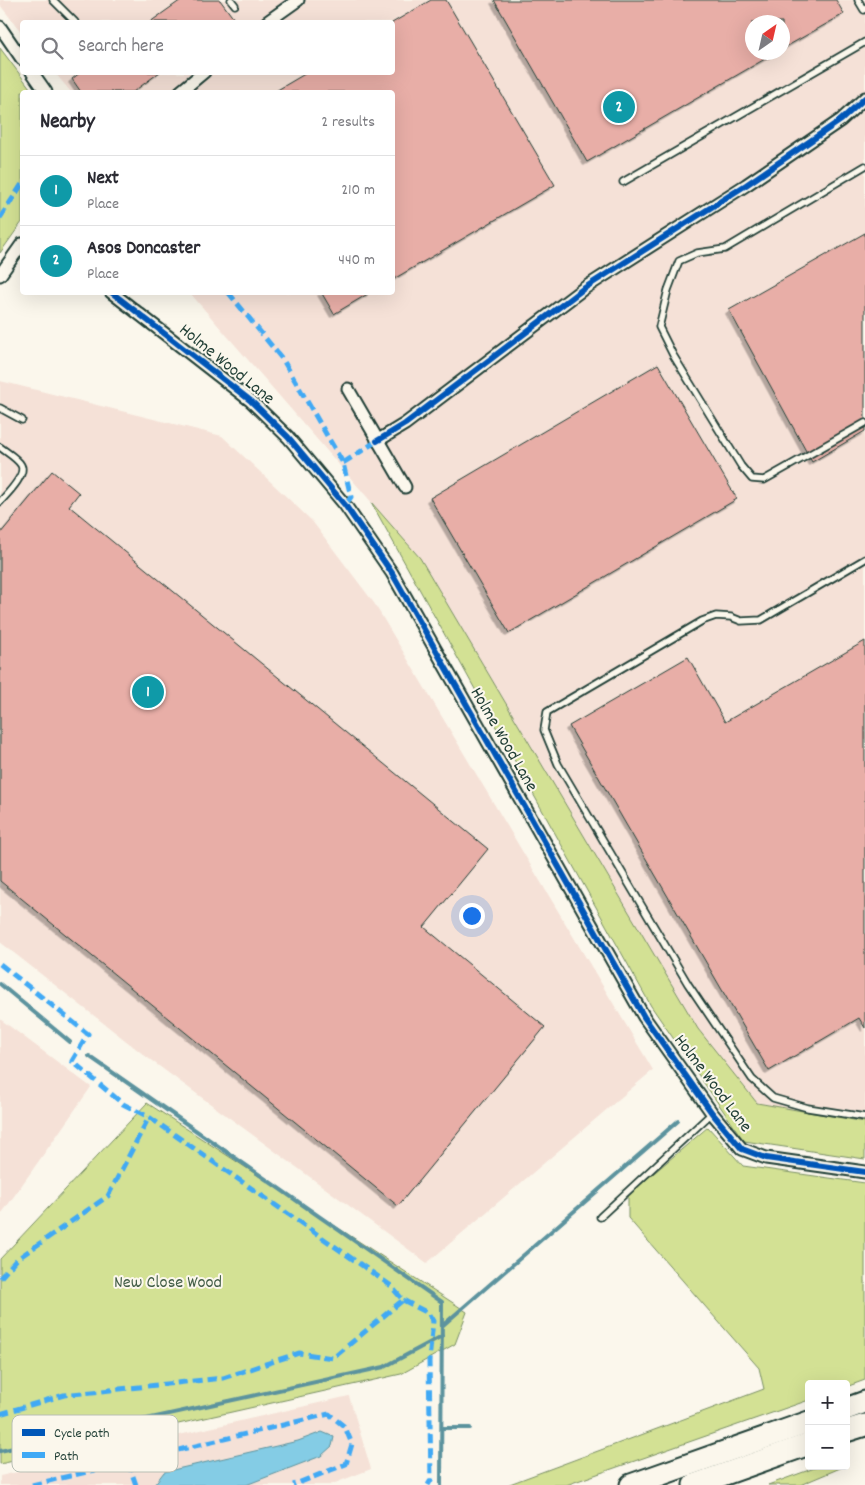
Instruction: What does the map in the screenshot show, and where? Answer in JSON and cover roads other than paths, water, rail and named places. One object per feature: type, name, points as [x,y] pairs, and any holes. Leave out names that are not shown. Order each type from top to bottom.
[{"type":"highway","points":[[850,1408],[865,1402]]},
{"type":"highway","points":[[631,1485],[805,1423]]},
{"type":"highway","points":[[850,1430],[865,1425]]},
{"type":"highway","points":[[694,1485],[805,1445]]},
{"type":"street","points":[[270,20],[298,0]]},
{"type":"street","points":[[0,27],[20,56]]},
{"type":"street","points":[[34,75],[45,90]]},
{"type":"street","points":[[182,90],[200,75]]},
{"type":"street","points":[[377,440],[405,424],[583,289],[746,185],[842,120],[865,98]]},
{"type":"street","points":[[0,276],[20,247]]},
{"type":"street","name":"Holme Wood Lane","points":[[115,295],[251,400],[288,437],[345,505],[392,573],[644,1017],[712,1113],[742,1149],[766,1158],[865,1172]]},
{"type":"street","points":[[348,389],[405,487]]},
{"type":"lane","points":[[53,0],[73,20]]},
{"type":"lane","points":[[858,0],[865,9]]},
{"type":"lane","points":[[623,182],[865,42]]},
{"type":"lane","points":[[865,166],[725,249],[697,253],[679,261],[668,290],[659,326],[678,363],[741,466],[752,479],[764,480],[865,423]]},
{"type":"lane","points":[[0,408],[22,420]]},
{"type":"lane","points":[[0,502],[18,481],[22,469],[21,464],[1,448]]},
{"type":"lane","points":[[865,559],[761,620],[741,621],[731,617],[716,616],[702,621],[547,712],[544,730],[558,764],[642,908],[688,984],[752,1080],[773,1098],[808,1108],[865,1118]]},
{"type":"lane","points":[[600,1217],[712,1113]]},
{"type":"water","points":[[322,1432],[334,1437],[332,1446],[321,1456],[246,1485],[154,1485],[164,1472],[178,1472],[178,1469],[298,1441]]},
{"type":"waterway","points":[[0,984],[70,1042]]},
{"type":"waterway","points":[[89,1056],[442,1302],[441,1485]]},
{"type":"waterway","points":[[442,1326],[678,1121]]},
{"type":"waterway","points":[[165,1415],[384,1367],[442,1336]]},
{"type":"waterway","points":[[442,1428],[470,1428]]},
{"type":"waterway","points":[[0,1451],[12,1448]]},
{"type":"place","name":"Asos Doncaster","points":[[619,107]]},
{"type":"place","name":"Next","points":[[148,692]]},
{"type":"park label","name":"New Close Wood","points":[[168,1283]]}]
